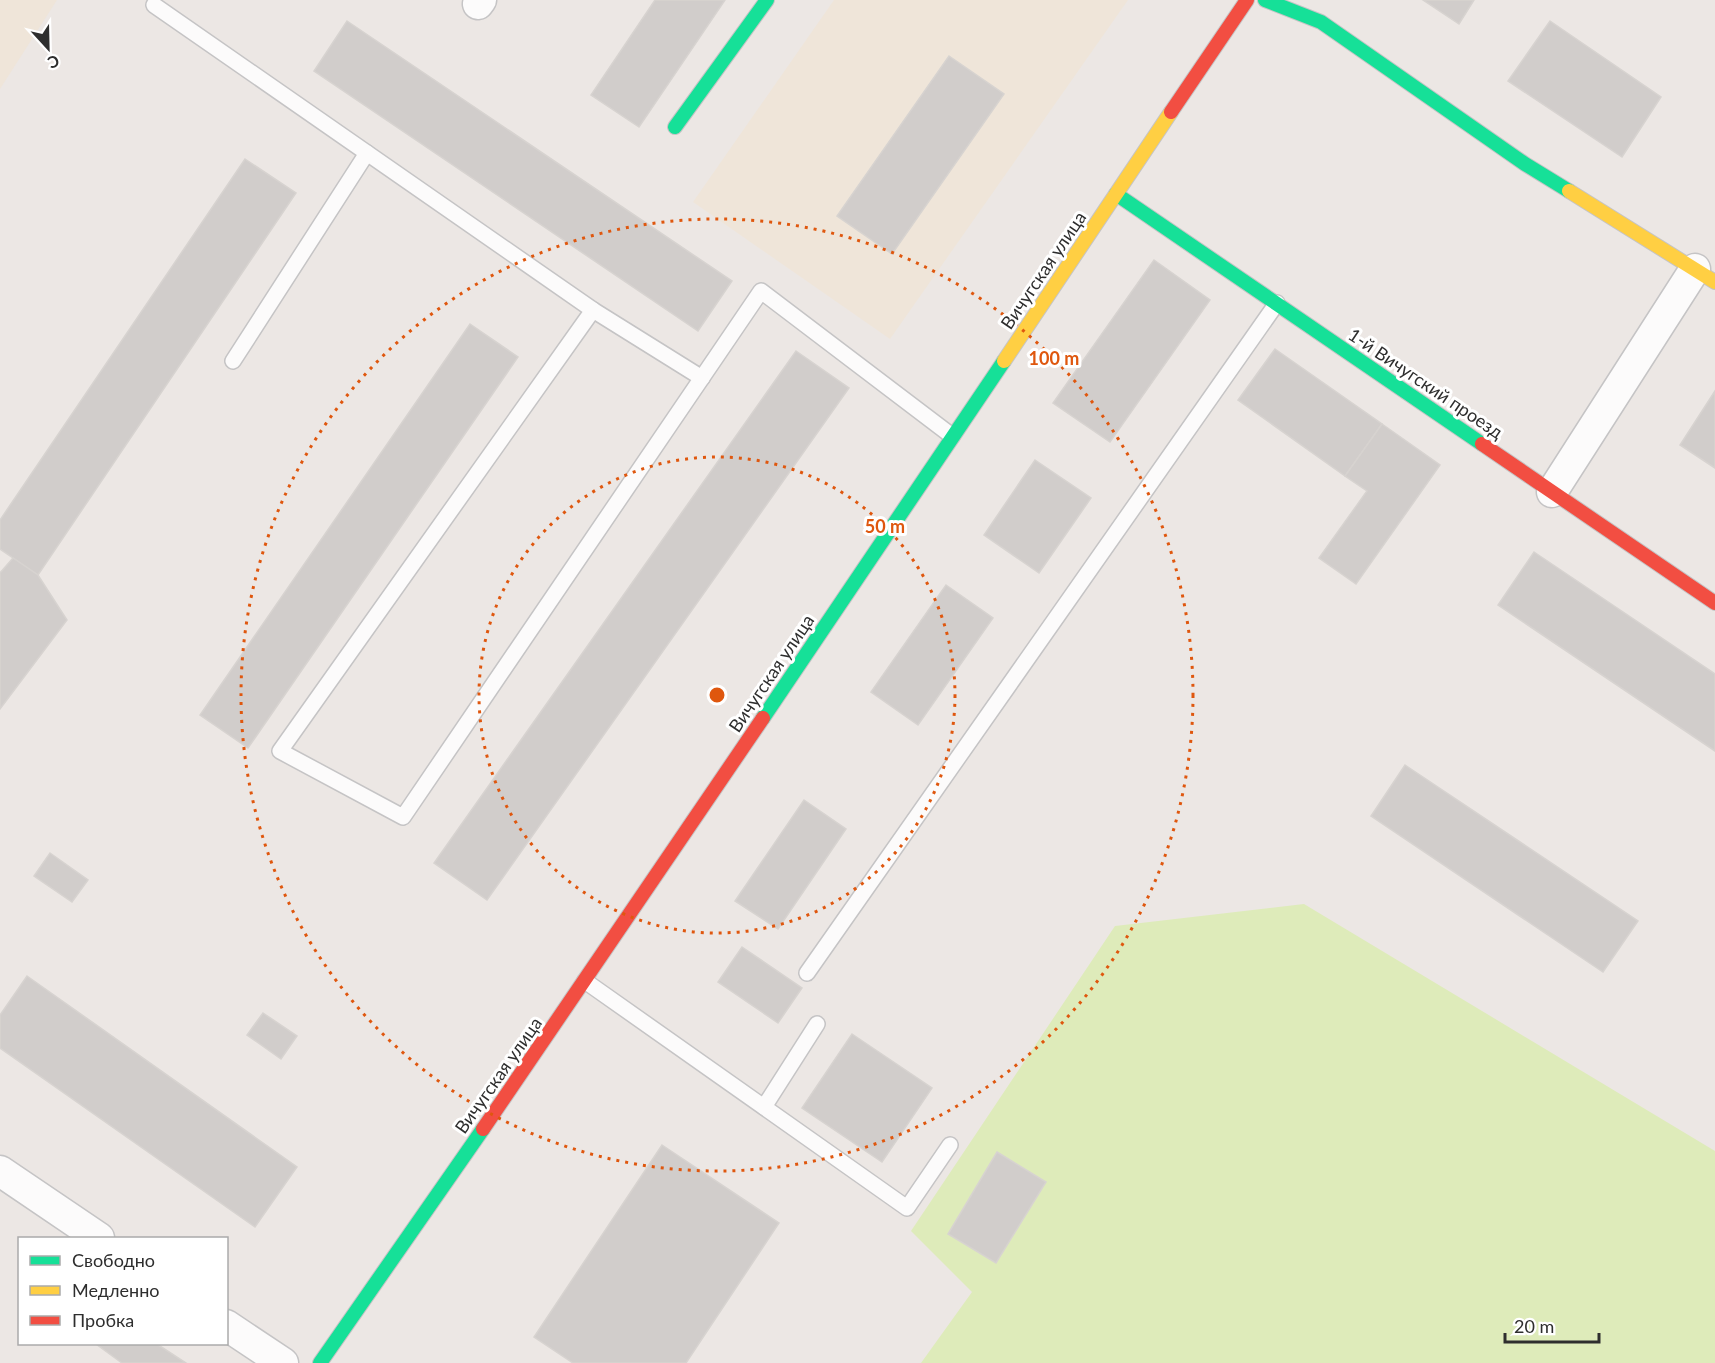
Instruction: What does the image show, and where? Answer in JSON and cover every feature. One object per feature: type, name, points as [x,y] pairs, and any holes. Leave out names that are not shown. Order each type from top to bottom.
[{"type":"main road","points":[[675,127],[767,0]]},
{"type":"main road","name":"Вичугская улица","points":[[320,1363],[585,981],[1247,0]]},
{"type":"main road","points":[[1265,0],[1321,22],[1525,164],[1705,276]]},
{"type":"main road","name":"1-й Вичугский проезд","points":[[1116,194],[1715,603]]},
{"type":"street","points":[[1552,492],[1705,276]]},
{"type":"street","points":[[0,1171],[96,1237]]},
{"type":"street","points":[[228,1326],[283,1363]]},
{"type":"lane","points":[[154,4],[593,310],[702,378]]},
{"type":"lane","points":[[233,361],[367,153]]},
{"type":"lane","points":[[593,310],[280,751],[403,817],[761,291],[952,436]]},
{"type":"lane","points":[[807,973],[1276,303]]},
{"type":"lane","points":[[585,981],[907,1208],[950,1144]]},
{"type":"lane","points":[[764,1107],[817,1024]]},
{"type":"shaded area","points":[[0,0],[57,0],[0,89]]},
{"type":"shaded area","points":[[834,0],[1128,0],[890,339],[693,202]]},
{"type":"green space","points":[[1304,904],[1715,1151],[1715,1363],[921,1363],[972,1292],[911,1231],[1115,926]]},
{"type":"building","points":[[655,0],[725,0],[639,127],[591,95]]},
{"type":"building","points":[[1423,0],[1474,0],[1459,24]]},
{"type":"building","points":[[347,21],[732,281],[698,331],[314,71]]},
{"type":"building","points":[[1550,21],[1661,97],[1622,157],[1508,81]]},
{"type":"building","points":[[949,56],[1004,94],[892,254],[837,216]]},
{"type":"building","points":[[245,159],[296,193],[38,575],[0,549],[0,520]]},
{"type":"building","points":[[1154,260],[1210,300],[1110,442],[1053,403]]},
{"type":"building","points":[[470,324],[518,357],[248,748],[200,715]]},
{"type":"building","points":[[1275,349],[1382,424],[1345,476],[1238,400]]},
{"type":"building","points":[[796,351],[849,388],[487,900],[434,863]]},
{"type":"building","points":[[1715,391],[1715,468],[1680,445]]},
{"type":"building","points":[[1382,424],[1440,465],[1356,584],[1319,558],[1367,491],[1345,476]]},
{"type":"building","points":[[1035,460],[1091,498],[1039,573],[984,535]]},
{"type":"building","points":[[1534,552],[1715,674],[1715,751],[1498,605]]},
{"type":"building","points":[[13,558],[38,575],[67,620],[0,709],[0,573]]},
{"type":"building","points":[[946,585],[993,618],[918,725],[871,692]]},
{"type":"building","points":[[1405,765],[1638,921],[1603,972],[1371,816]]},
{"type":"building","points":[[804,800],[846,829],[778,929],[735,901]]},
{"type":"building","points":[[50,853],[88,880],[72,902],[34,876]]},
{"type":"building","points":[[742,947],[802,988],[778,1023],[718,982]]},
{"type":"building","points":[[27,976],[297,1167],[255,1227],[0,1048],[0,1015]]},
{"type":"building","points":[[263,1013],[297,1036],[281,1059],[247,1035]]},
{"type":"building","points":[[852,1034],[932,1088],[882,1162],[802,1108]]},
{"type":"building","points":[[662,1145],[779,1223],[686,1363],[573,1363],[534,1337]]},
{"type":"building","points":[[997,1152],[1046,1182],[996,1263],[948,1234]]},
{"type":"building","points":[[97,1345],[159,1345],[186,1363],[122,1363]]},
{"type":"traffic: fast","points":[[675,127],[767,0]]},
{"type":"traffic: fast","points":[[1265,0],[1321,22],[1525,164],[1569,191]]},
{"type":"traffic: fast","points":[[1116,194],[1482,444]]},
{"type":"traffic: fast","points":[[763,718],[1004,361]]},
{"type":"traffic: fast","points":[[320,1363],[483,1129]]},
{"type":"traffic: slow","points":[[1004,361],[1171,112]]},
{"type":"traffic: slow","points":[[1569,191],[1715,282]]},
{"type":"traffic: jam","points":[[1171,112],[1247,0]]},
{"type":"traffic: jam","points":[[1482,444],[1715,603]]},
{"type":"traffic: jam","points":[[483,1129],[763,718]]}]
